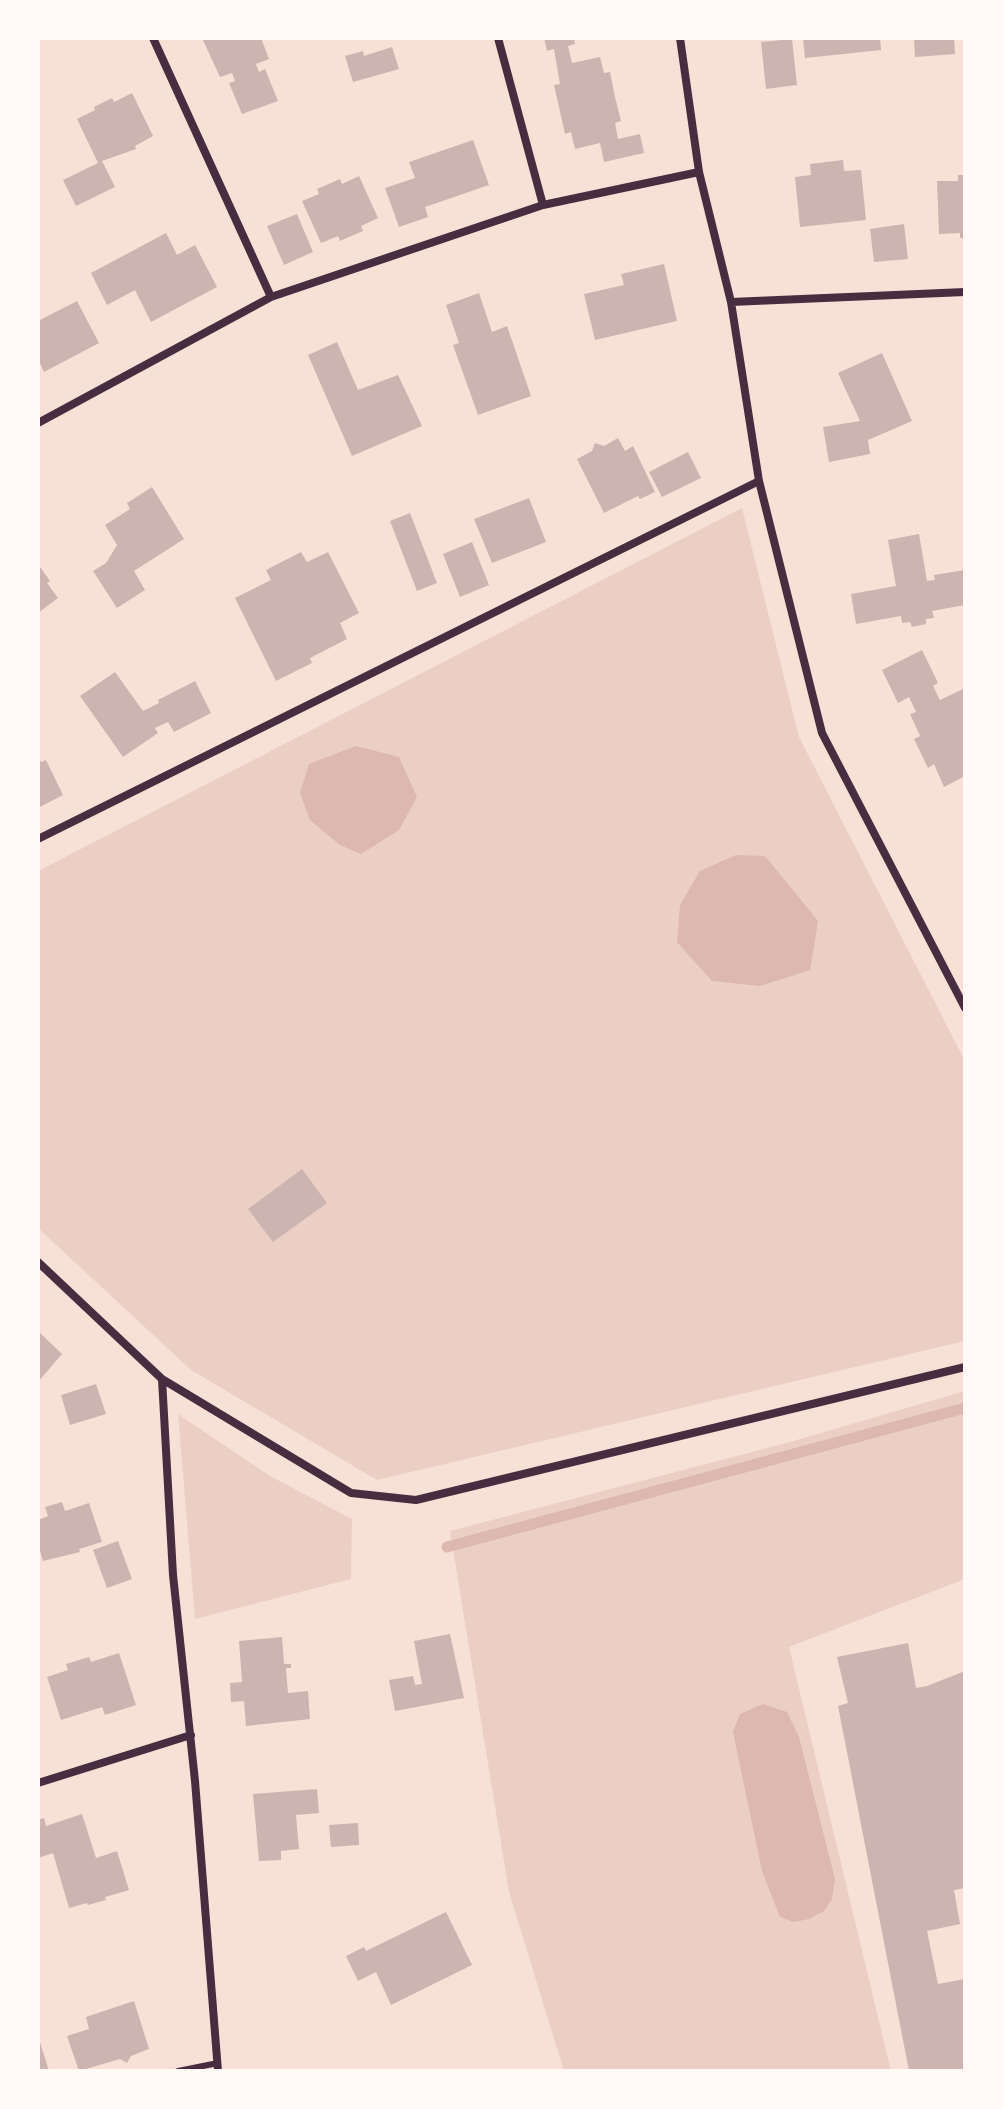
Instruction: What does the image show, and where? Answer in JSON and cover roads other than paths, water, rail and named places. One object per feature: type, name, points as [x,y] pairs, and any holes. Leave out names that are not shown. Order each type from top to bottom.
[{"type":"street","points":[[153,38],[271,297]]},
{"type":"street","points":[[498,38],[543,205]]},
{"type":"street","points":[[680,38],[699,172],[731,302],[759,481],[822,733],[962,994],[965,1008]]},
{"type":"street","points":[[38,423],[271,297],[543,205],[699,172]]},
{"type":"street","points":[[731,302],[965,292]]},
{"type":"street","points":[[38,839],[759,481]]},
{"type":"street","points":[[38,1262],[162,1379],[351,1493],[416,1500],[965,1367]]},
{"type":"street","points":[[162,1379],[173,1575],[191,1735],[218,2067]]},
{"type":"street","points":[[38,1783],[191,1735]]},
{"type":"lane","points":[[178,2071],[218,2067]]},
{"type":"waterway","points":[[447,1547],[965,1408]]}]
